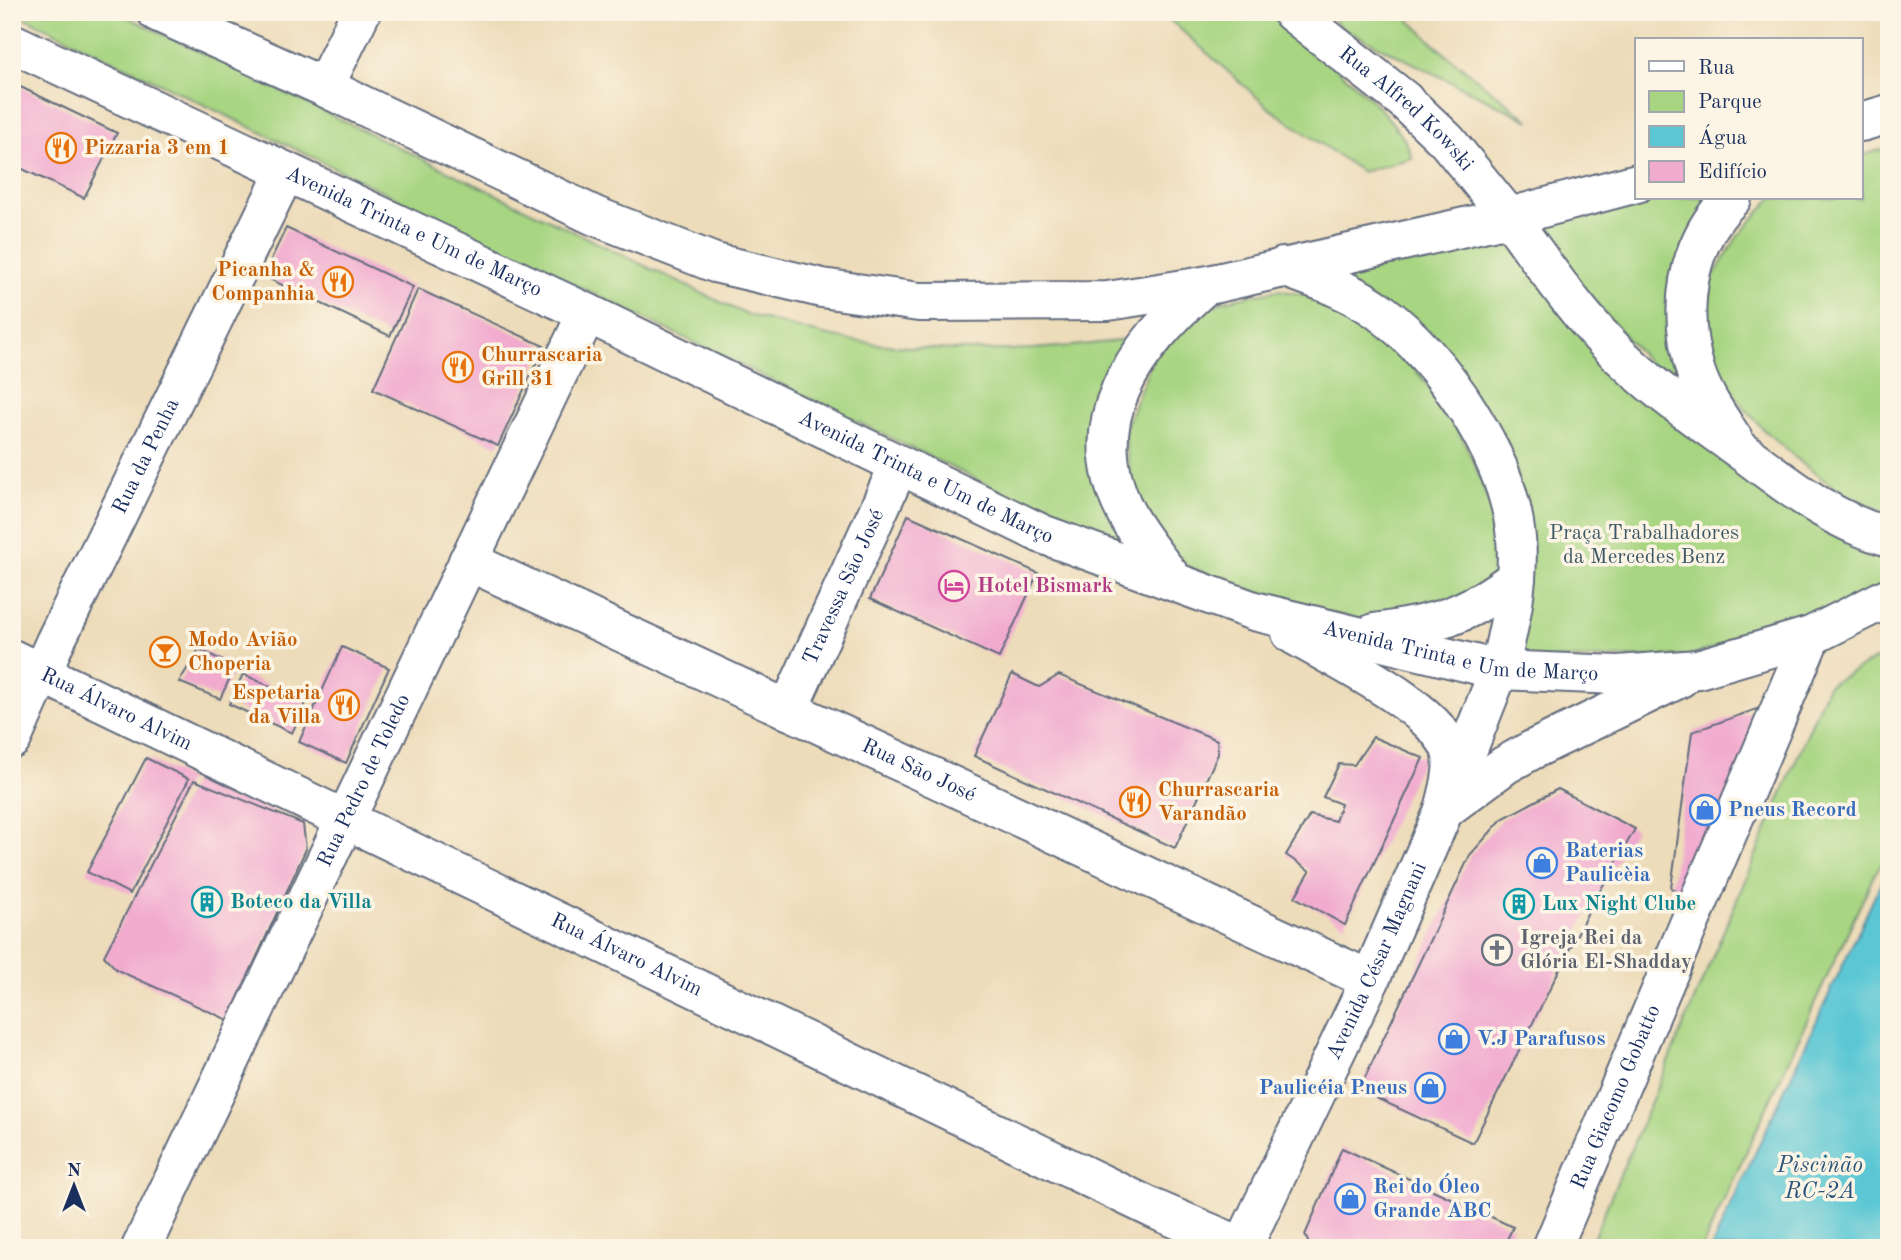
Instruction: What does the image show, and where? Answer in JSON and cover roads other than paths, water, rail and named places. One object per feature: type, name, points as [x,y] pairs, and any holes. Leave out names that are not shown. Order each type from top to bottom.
[{"type":"main road","points":[[157,12],[324,87],[595,216],[715,263],[822,288],[919,302],[1108,301],[1204,286],[1508,217],[1635,184]]},
{"type":"main road","points":[[324,87],[361,12]]},
{"type":"main road","name":"Rua Alfred Kowski","points":[[1292,12],[1404,100],[1447,141],[1589,323],[1632,367],[1680,409],[1815,504],[1854,525],[1889,537]]},
{"type":"main road","name":"Avenida Trinta e Um de Março","points":[[12,43],[587,313],[1042,534],[1254,611],[1499,670],[1618,675],[1698,669],[1811,636],[1889,597]]},
{"type":"main road","points":[[1862,122],[1889,114]]},
{"type":"main road","name":"Rua da Penha","points":[[12,739],[27,665],[285,173]]},
{"type":"main road","points":[[1730,200],[1708,226],[1696,249],[1687,310],[1689,342],[1697,375],[1740,450]]},
{"type":"main road","name":"Avenida César Magnani","points":[[1244,1247],[1370,980],[1444,810],[1499,670],[1516,578],[1516,538],[1502,477],[1479,433],[1436,367],[1401,329],[1379,311],[1353,295],[1283,267]]},
{"type":"main road","points":[[1174,582],[1142,538],[1117,492],[1108,447],[1109,426],[1124,381],[1140,354],[1153,335],[1204,286]]},
{"type":"main road","name":"Rua Pedro de Toledo","points":[[141,1248],[587,313]]},
{"type":"main road","name":"Travessa São José","points":[[788,710],[899,465]]},
{"type":"main road","name":"Rua São José","points":[[468,561],[1370,980]]},
{"type":"main road","points":[[1351,636],[1423,625],[1464,613],[1516,578]]},
{"type":"main road","points":[[1254,611],[1400,698],[1437,727],[1452,756],[1444,810]]},
{"type":"main road","name":"Rua Giacomo Gobatto","points":[[1552,1248],[1811,636]]},
{"type":"main road","name":"Rua Álvaro Alvim","points":[[27,665],[1154,1209],[1244,1247]]},
{"type":"main road","points":[[1444,810],[1505,765],[1532,750],[1698,669]]},
{"type":"water","name":"Piscinão RC-2A","points":[[1889,868],[1889,1248],[1711,1248],[1887,870]]},
{"type":"place","name":"Pizzaria 3 em 1","points":[[61,148]]},
{"type":"place","name":"Picanha & Companhia","points":[[338,282]]},
{"type":"place","name":"Churrascaria Grill 31","points":[[458,367]]},
{"type":"place","name":"Hotel Bismark","points":[[954,586]]},
{"type":"place","name":"Modo Avião Choperia","points":[[165,652]]},
{"type":"place","name":"Espetaria da Villa","points":[[344,705]]},
{"type":"place","name":"Churrascaria Varandão","points":[[1135,802]]},
{"type":"place","name":"Pneus Record","points":[[1705,810]]},
{"type":"place","name":"Baterias Paulicèia","points":[[1542,863]]},
{"type":"place","name":"Boteco da Villa","points":[[207,902]]},
{"type":"place","name":"Lux Night Clube","points":[[1519,904]]},
{"type":"place","name":"Igreja Rei da Glória El-Shadday","points":[[1497,950]]},
{"type":"place","name":"V.J Parafusos","points":[[1454,1039]]},
{"type":"place","name":"Paulicéia Pneus","points":[[1430,1088]]},
{"type":"place","name":"Rei do Óleo Grande ABC","points":[[1350,1199]]},
{"type":"park label","name":"Praça Trabalhadores da Mercedes Benz","points":[[1644,545]]}]
